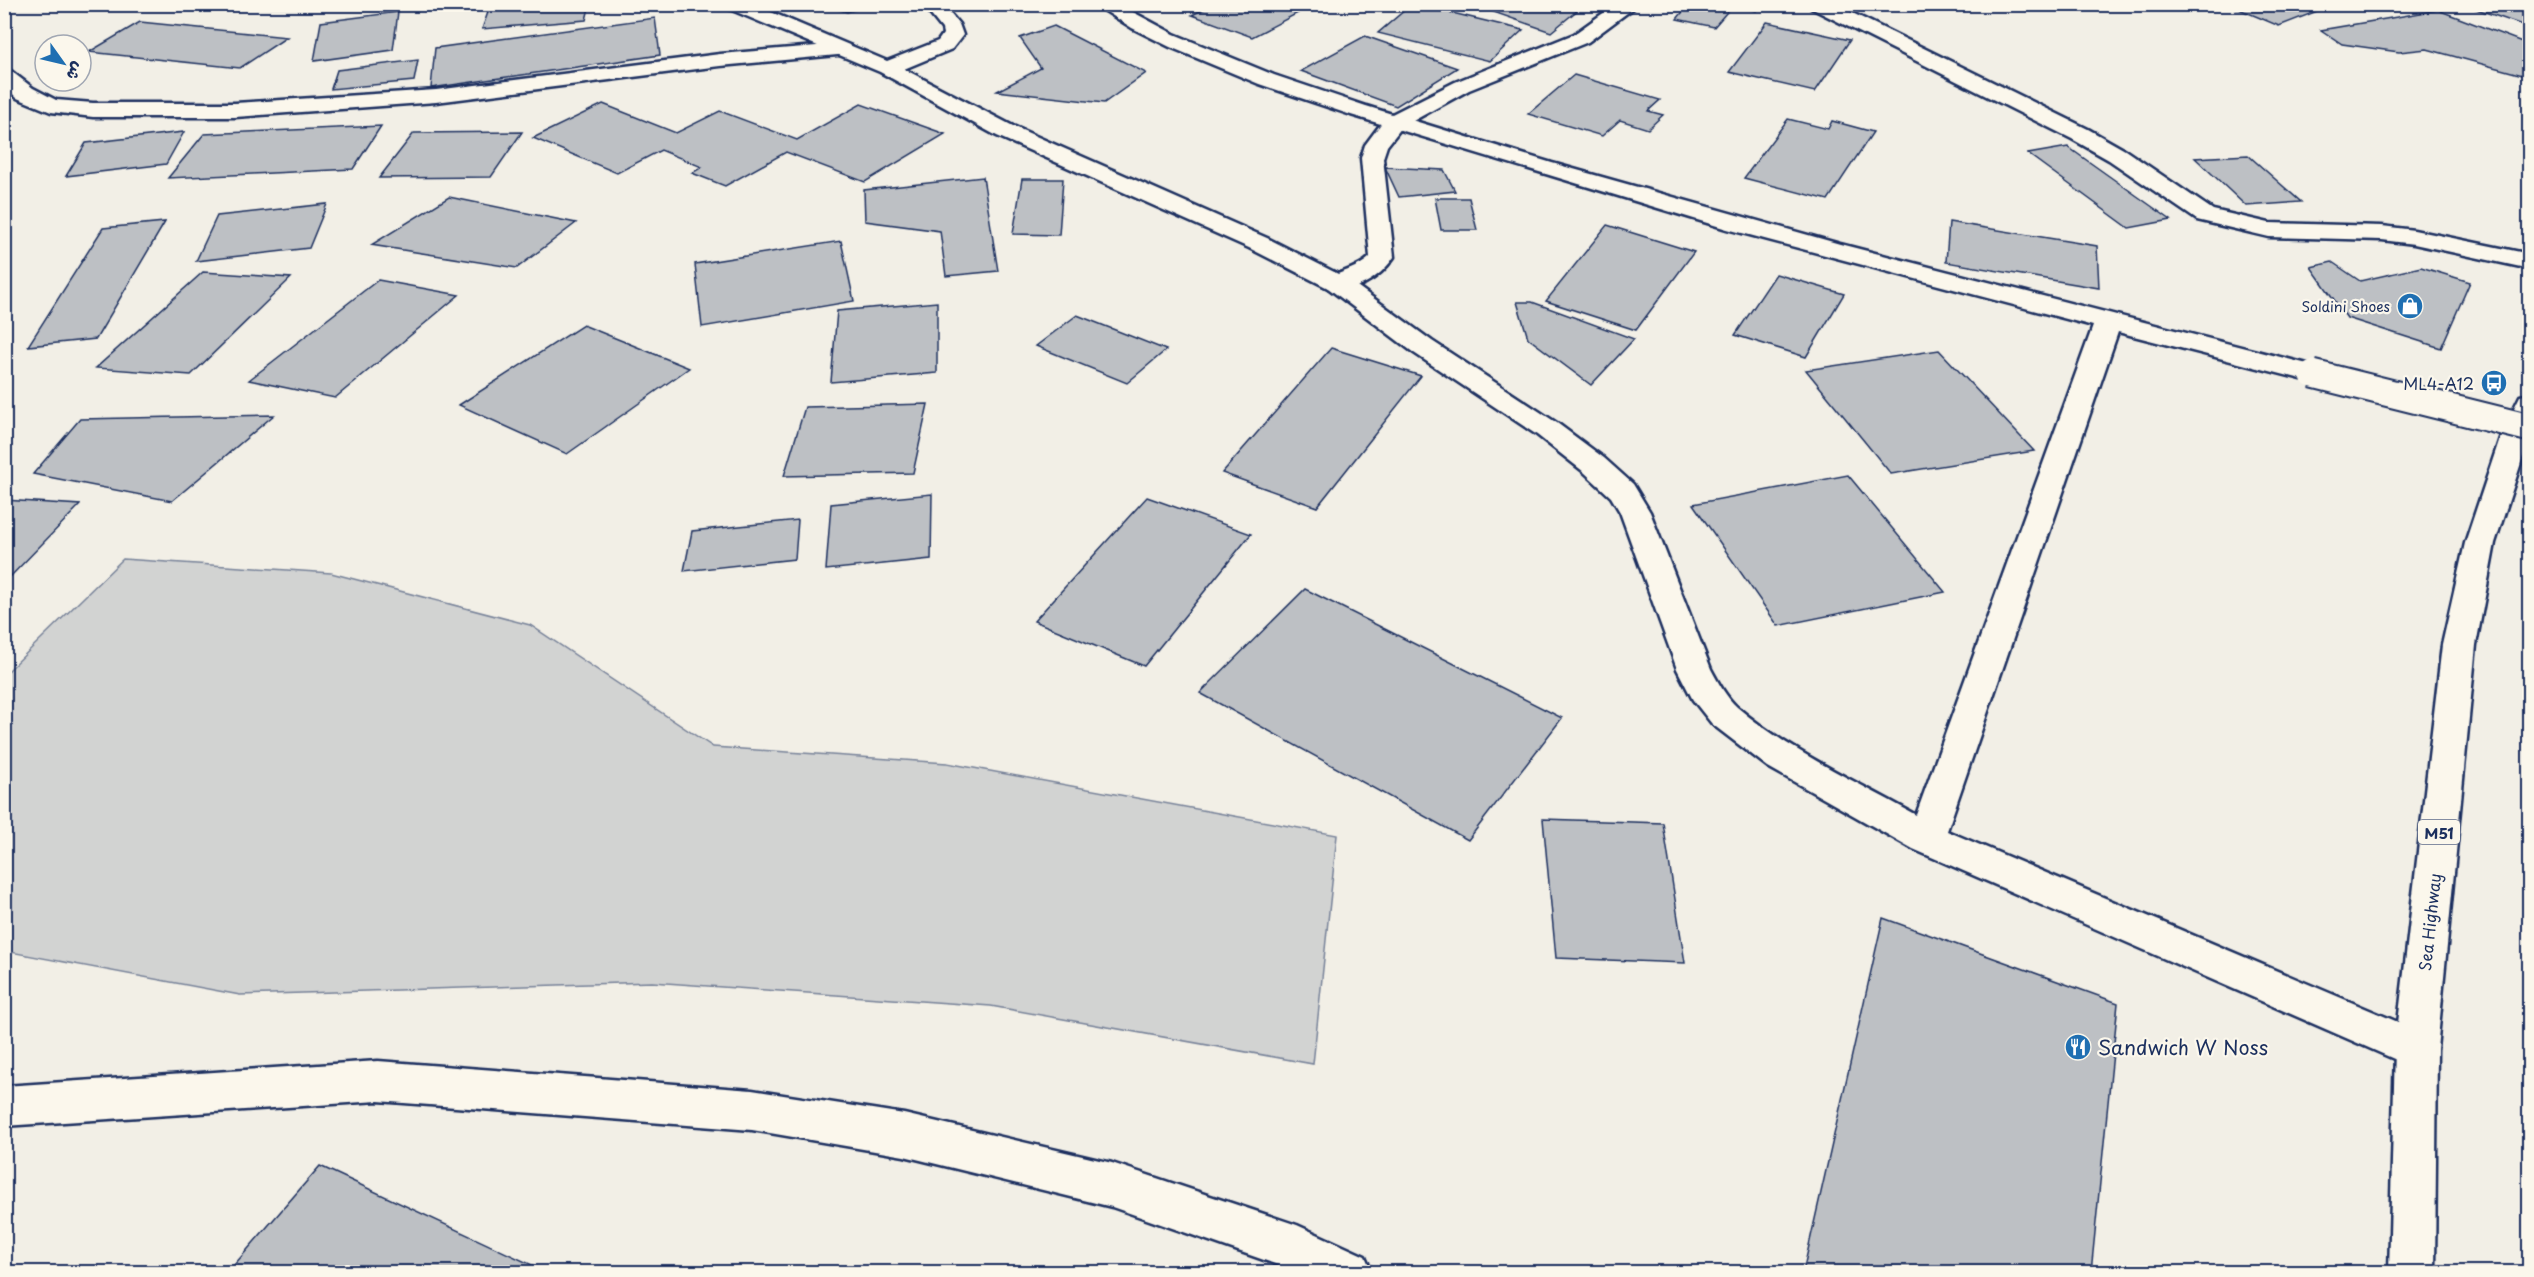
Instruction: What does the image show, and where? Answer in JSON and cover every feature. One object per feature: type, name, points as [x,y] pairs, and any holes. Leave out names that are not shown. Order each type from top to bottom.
[{"type":"main road","points":[[734,4],[887,68],[1016,136],[1257,243],[1337,283],[1423,347],[1547,429],[1594,465],[1622,491],[1635,512],[1694,669],[1705,691],[1724,715],[1781,757],[1926,838],[2416,1049]]},
{"type":"main road","points":[[887,68],[945,45],[953,35],[952,28],[931,4]]},
{"type":"main road","points":[[1103,4],[1175,42],[1280,85],[1695,213],[2108,322],[2529,428]]},
{"type":"main road","points":[[1337,283],[1367,273],[1377,265],[1382,257],[1371,158],[1376,145],[1394,122],[1462,86],[1581,38],[1629,4]]},
{"type":"main road","points":[[1818,4],[2080,134],[2117,155],[2205,216],[2270,230],[2382,233],[2414,237],[2529,262]]},
{"type":"main road","points":[[4,75],[25,93],[51,106],[93,110],[235,110],[436,96],[720,60],[840,50]]},
{"type":"main road","points":[[1926,838],[2108,322]]},
{"type":"main road","name":"Sea Highway","points":[[2412,1272],[2416,1049],[2459,645],[2480,543],[2516,432],[2529,402]]},
{"type":"main road","points":[[4,1106],[378,1081],[752,1110],[904,1135],[1112,1185],[1297,1248],[1349,1272]]},
{"type":"shaded area","points":[[123,559],[331,573],[530,625],[713,747],[947,763],[1337,835],[1313,1064],[991,1006],[652,982],[240,995],[5,951],[5,674]]},
{"type":"building","points":[[491,4],[590,4],[586,20],[482,29]]},
{"type":"building","points":[[820,4],[866,4],[862,8],[847,12]]},
{"type":"building","points":[[1214,4],[1315,4],[1252,37],[1192,15]]},
{"type":"building","points":[[1412,4],[1523,30],[1490,61],[1378,33]]},
{"type":"building","points":[[1471,4],[1585,4],[1551,32]]},
{"type":"building","points":[[1689,4],[1732,6],[1714,27],[1677,19]]},
{"type":"building","points":[[1731,4],[1764,4],[1756,11]]},
{"type":"building","points":[[2227,4],[2315,4],[2325,8],[2279,26]]},
{"type":"building","points":[[2462,4],[2530,4],[2530,24],[2525,26]]},
{"type":"building","points":[[2438,10],[2530,45],[2530,77],[2427,49],[2399,52],[2342,44],[2321,30]]},
{"type":"building","points":[[398,12],[393,50],[314,61],[321,22]]},
{"type":"building","points":[[655,18],[660,55],[431,88],[435,48]]},
{"type":"building","points":[[140,22],[287,37],[240,68],[93,52],[93,50]]},
{"type":"building","points":[[1767,22],[1850,40],[1815,92],[1729,72]]},
{"type":"building","points":[[1054,26],[1146,73],[1104,103],[997,91],[1041,68],[1020,38]]},
{"type":"building","points":[[1365,36],[1457,68],[1396,106],[1301,71]]},
{"type":"building","points":[[418,60],[414,81],[331,89],[337,70]]},
{"type":"building","points":[[1574,75],[1660,100],[1648,111],[1663,115],[1648,129],[1620,120],[1602,136],[1528,114]]},
{"type":"building","points":[[603,104],[676,133],[720,111],[797,140],[861,104],[945,134],[865,182],[786,152],[725,186],[692,173],[702,167],[661,150],[617,173],[533,138]]},
{"type":"building","points":[[1788,119],[1828,129],[1832,121],[1873,132],[1828,200],[1744,178]]},
{"type":"building","points":[[381,126],[353,169],[168,178],[204,134]]},
{"type":"building","points":[[184,132],[166,164],[66,176],[86,143]]},
{"type":"building","points":[[522,132],[491,177],[379,178],[414,133]]},
{"type":"building","points":[[2068,147],[2171,220],[2129,228],[2028,154]]},
{"type":"building","points":[[2248,155],[2301,202],[2246,206],[2195,158]]},
{"type":"building","points":[[1385,167],[1444,170],[1455,191],[1399,197]]},
{"type":"building","points":[[983,177],[998,271],[946,276],[940,231],[865,221],[864,190]]},
{"type":"building","points":[[1022,179],[1063,179],[1059,235],[1013,234]]},
{"type":"building","points":[[449,197],[576,223],[517,268],[371,245]]},
{"type":"building","points":[[1435,198],[1469,198],[1477,230],[1441,230]]},
{"type":"building","points":[[327,204],[309,248],[196,261],[217,216]]},
{"type":"building","points":[[165,222],[96,339],[28,346],[103,228]]},
{"type":"building","points":[[1949,222],[2097,246],[2099,288],[1946,262]]},
{"type":"building","points":[[1607,225],[1694,252],[1636,330],[1546,301]]},
{"type":"building","points":[[841,241],[854,301],[702,327],[695,264]]},
{"type":"building","points":[[2332,262],[2360,281],[2421,267],[2470,282],[2441,348],[2347,318],[2311,267]]},
{"type":"building","points":[[203,272],[291,278],[191,375],[96,368]]},
{"type":"building","points":[[1776,274],[1844,294],[1806,357],[1735,335]]},
{"type":"building","points":[[378,280],[459,295],[335,398],[249,380]]},
{"type":"building","points":[[937,302],[937,373],[831,382],[837,311]]},
{"type":"building","points":[[1517,302],[1532,302],[1634,339],[1591,385],[1528,338]]},
{"type":"building","points":[[1077,315],[1166,350],[1127,383],[1036,346]]},
{"type":"building","points":[[583,325],[689,368],[567,454],[459,405]]},
{"type":"building","points":[[1331,348],[1421,376],[1317,507],[1222,473]]},
{"type":"building","points":[[1939,350],[2034,451],[1891,474],[1806,370]]},
{"type":"building","points":[[928,404],[913,473],[784,476],[805,407]]},
{"type":"building","points":[[274,415],[172,501],[33,474],[80,419]]},
{"type":"building","points":[[1848,475],[1945,592],[1778,626],[1693,504]]},
{"type":"building","points":[[932,494],[931,559],[826,570],[831,504]]},
{"type":"building","points":[[1147,497],[1251,534],[1144,666],[1034,621]]},
{"type":"building","points":[[4,500],[80,505],[10,577],[4,576]]},
{"type":"building","points":[[798,520],[795,559],[684,571],[692,531]]},
{"type":"building","points":[[1305,589],[1562,718],[1468,840],[1200,693]]},
{"type":"building","points":[[1543,819],[1663,823],[1685,963],[1556,958]]},
{"type":"building","points":[[1883,918],[2118,1003],[2091,1272],[1803,1272]]},
{"type":"building","points":[[320,1166],[547,1272],[228,1272]]},
{"type":"place","name":"Soldini Shoes","points":[[2410,306]]},
{"type":"place","name":"ML4-A12","points":[[2494,383]]},
{"type":"place","name":"Sandwich W Noss","points":[[2078,1047]]}]
